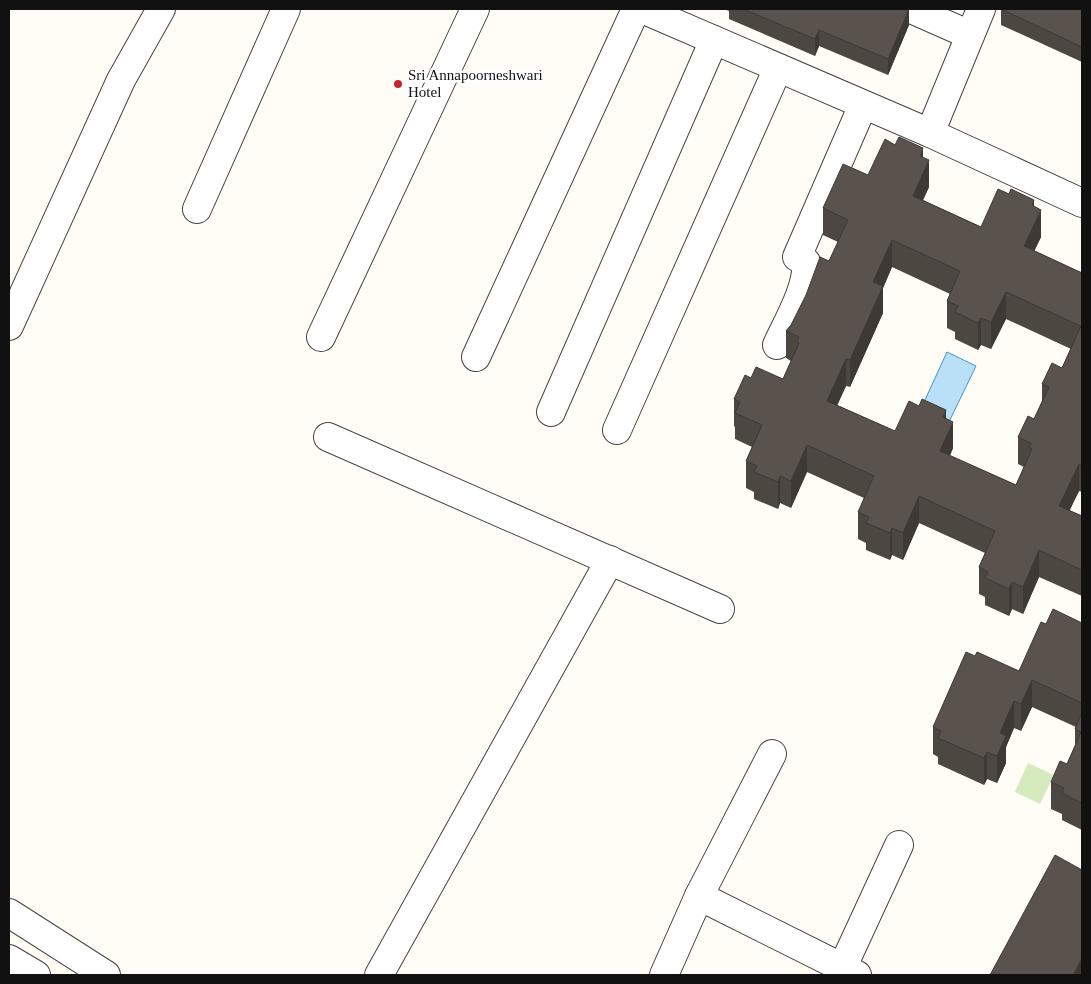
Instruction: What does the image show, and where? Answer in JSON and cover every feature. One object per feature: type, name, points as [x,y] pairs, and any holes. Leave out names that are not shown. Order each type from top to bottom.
[{"type":"street","points":[[9,326],[121,80],[161,9]]},
{"type":"street","points":[[197,209],[286,9]]},
{"type":"street","points":[[322,337],[475,9]]},
{"type":"street","points":[[476,357],[636,9]]},
{"type":"street","points":[[642,9],[930,133],[1079,194]]},
{"type":"street","points":[[911,9],[970,35]]},
{"type":"street","points":[[930,133],[981,9]]},
{"type":"street","points":[[551,412],[714,40]]},
{"type":"street","points":[[617,430],[778,68]]},
{"type":"street","points":[[777,345],[804,283],[807,271],[806,262],[797,257],[864,104]]},
{"type":"street","points":[[328,437],[720,609]]},
{"type":"street","points":[[379,975],[610,560]]},
{"type":"street","points":[[664,975],[699,896],[772,754]]},
{"type":"street","points":[[699,896],[846,973],[899,845]]},
{"type":"street","points":[[9,912],[106,975]]},
{"type":"street","points":[[9,959],[36,975]]},
{"type":"green space","points":[[1028,763],[1054,775],[1040,804],[1015,792]]},
{"type":"water","points":[[947,352],[976,366],[947,426],[919,413]]},
{"type":"building","points":[[743,9],[909,9],[888,59],[819,30],[815,39]]},
{"type":"building","points":[[1001,9],[1082,9],[1082,47]]},
{"type":"building","points":[[899,137],[923,148],[920,156],[929,160],[913,196],[981,227],[998,189],[1009,194],[1011,189],[1034,200],[1032,205],[1041,210],[1024,246],[1082,273],[1082,465],[1079,464],[1059,506],[1082,516],[1082,570],[1039,550],[1023,587],[1012,582],[1009,589],[985,578],[988,572],[979,567],[995,531],[919,496],[903,533],[892,528],[890,533],[866,523],[869,517],[858,512],[874,476],[807,445],[791,481],[780,476],[778,482],[754,472],[757,466],[746,461],[762,425],[735,413],[740,402],[734,399],[745,375],[751,378],[756,367],[783,379],[799,343],[797,342],[799,337],[786,331],[806,295],[820,257],[829,261],[848,220],[823,208],[843,164],[868,175],[885,139],[895,145]],"holes":[[[892,240],[960,271],[947,301],[958,306],[955,312],[978,323],[981,318],[991,322],[1006,292],[1081,326],[1062,368],[1052,363],[1042,384],[1049,387],[1034,419],[1028,416],[1018,437],[1031,443],[1029,447],[1032,449],[1016,485],[940,451],[953,422],[943,417],[946,410],[922,399],[919,406],[909,401],[895,431],[827,401],[846,359],[850,360],[883,286],[873,282]]]},
{"type":"building","points":[[1053,609],[1082,623],[1082,703],[1032,680],[1021,704],[1014,701],[1000,733],[1006,736],[997,756],[987,752],[984,758],[938,738],[941,731],[933,727],[966,652],[975,656],[977,652],[1019,671],[1041,622],[1046,624]]},
{"type":"building","points":[[1082,713],[1082,803],[1062,793],[1064,788],[1051,782],[1060,761],[1067,764],[1081,732],[1075,729]]},
{"type":"building","points":[[1055,855],[1082,870],[1082,958],[1073,975],[990,975]]},
{"type":"place","name":"Sri Annapoorneshwari Hotel","points":[[398,84]]}]
